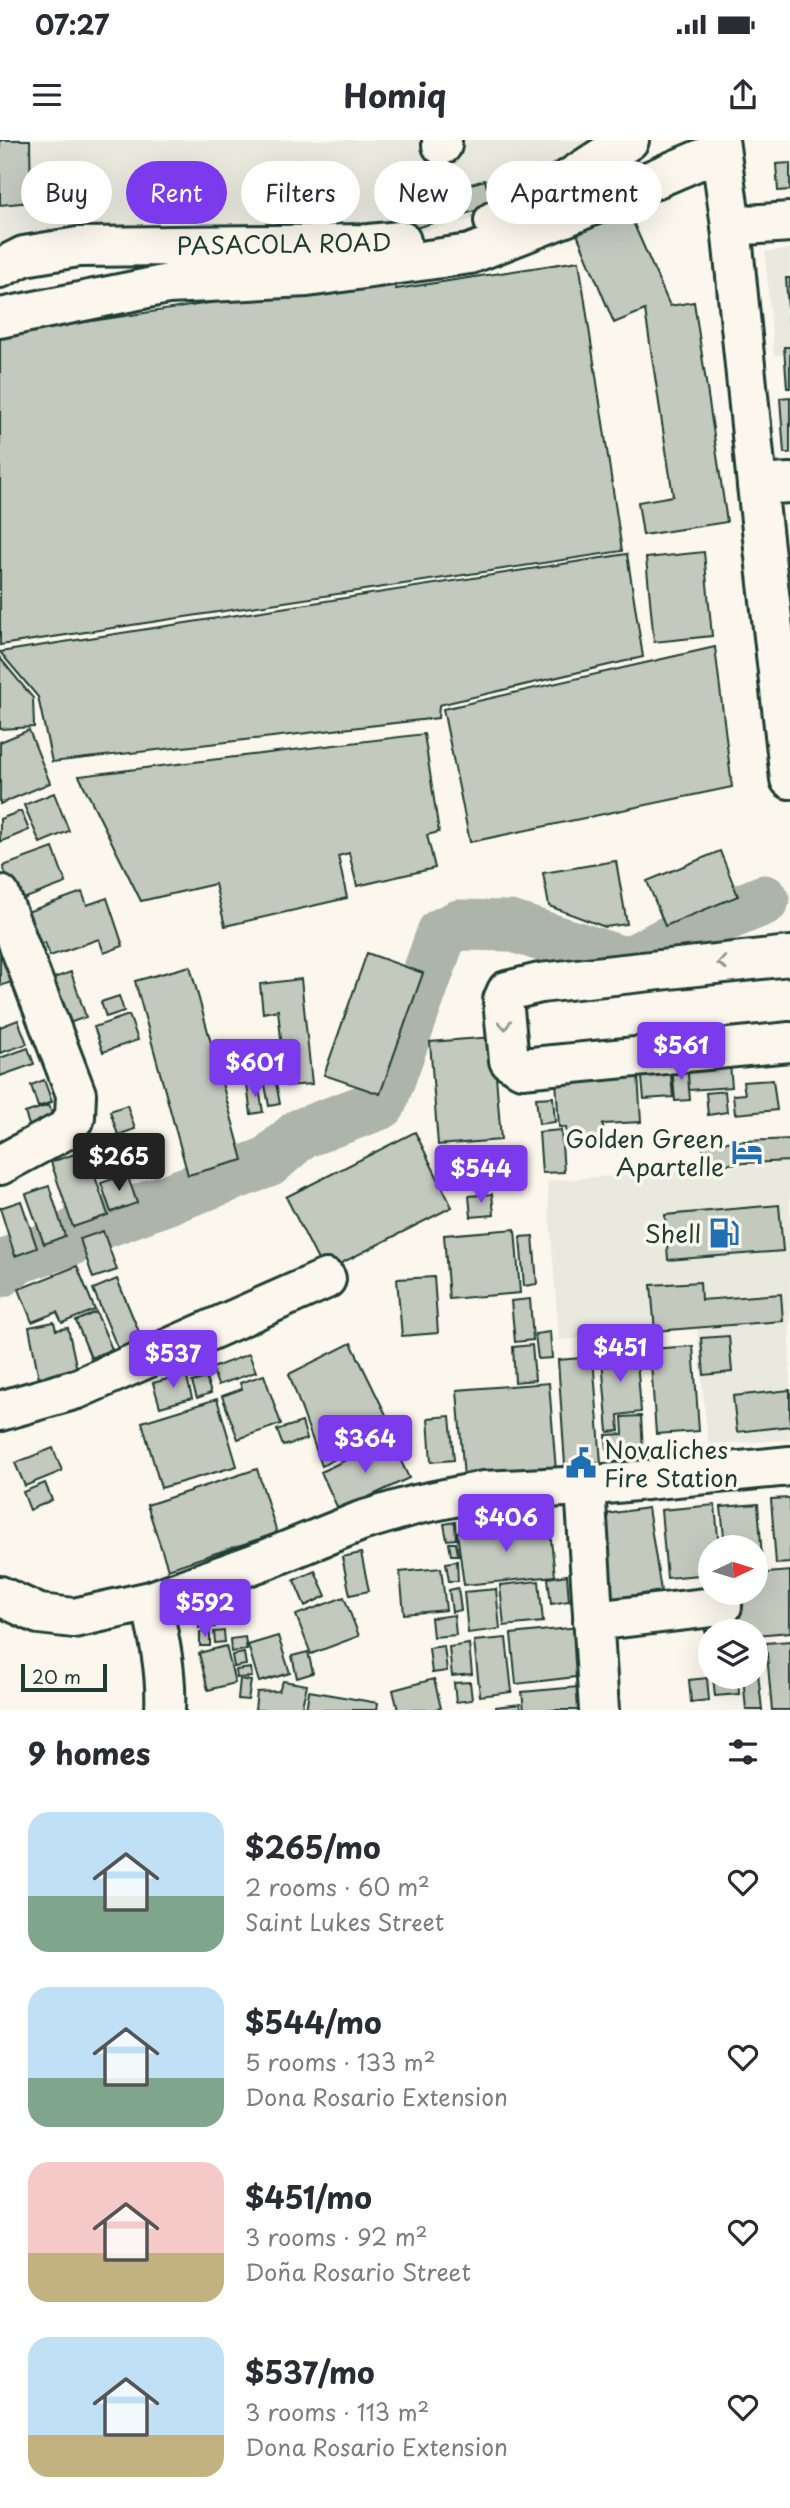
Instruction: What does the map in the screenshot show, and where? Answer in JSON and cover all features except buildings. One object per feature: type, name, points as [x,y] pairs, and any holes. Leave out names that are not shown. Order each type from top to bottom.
[{"type":"street","name":"PASACOLA ROAD","points":[[0,268],[24,256],[78,247],[369,244],[425,238],[482,226],[520,211],[629,140]]},
{"type":"street","points":[[0,318],[168,284],[307,277],[470,254],[565,217],[720,146],[773,484],[790,779]]},
{"type":"street","points":[[731,226],[790,222]]},
{"type":"street","points":[[0,895],[76,1094],[75,1117],[65,1130],[0,1165]]},
{"type":"street","points":[[790,956],[540,983],[507,991],[503,1000],[509,1060],[522,1068],[790,1042]]},
{"type":"street","points":[[0,1411],[77,1389],[326,1279]]},
{"type":"street","points":[[0,1596],[39,1614],[74,1618],[151,1601],[361,1521],[415,1505],[482,1491],[585,1486],[790,1466]]},
{"type":"street","points":[[585,1486],[599,1710]]},
{"type":"street","points":[[151,1601],[160,1640],[166,1688],[165,1710]]},
{"type":"street","points":[[593,1620],[722,1606]]},
{"type":"shaded area","points":[[0,140],[614,140],[578,161],[486,161],[486,215],[472,220],[472,161],[374,161],[374,224],[452,224],[400,236],[0,266]]},
{"type":"shaded area","points":[[790,249],[790,354],[774,356],[765,252]]},
{"type":"shaded area","points":[[790,1162],[790,1440],[708,1444],[697,1329],[559,1340],[547,1181]]},
{"type":"waterway","points":[[0,1272],[18,1258],[72,1240],[76,1233],[268,1162],[300,1134],[381,1104],[442,933],[459,925],[510,926],[627,963],[689,931],[764,900]]},
{"type":"place","name":"Golden Green Apartelle","points":[[747,1152]]},
{"type":"place","name":"Shell","points":[[724,1233]]},
{"type":"place","name":"Novaliches Fire Station","points":[[581,1463]]}]
